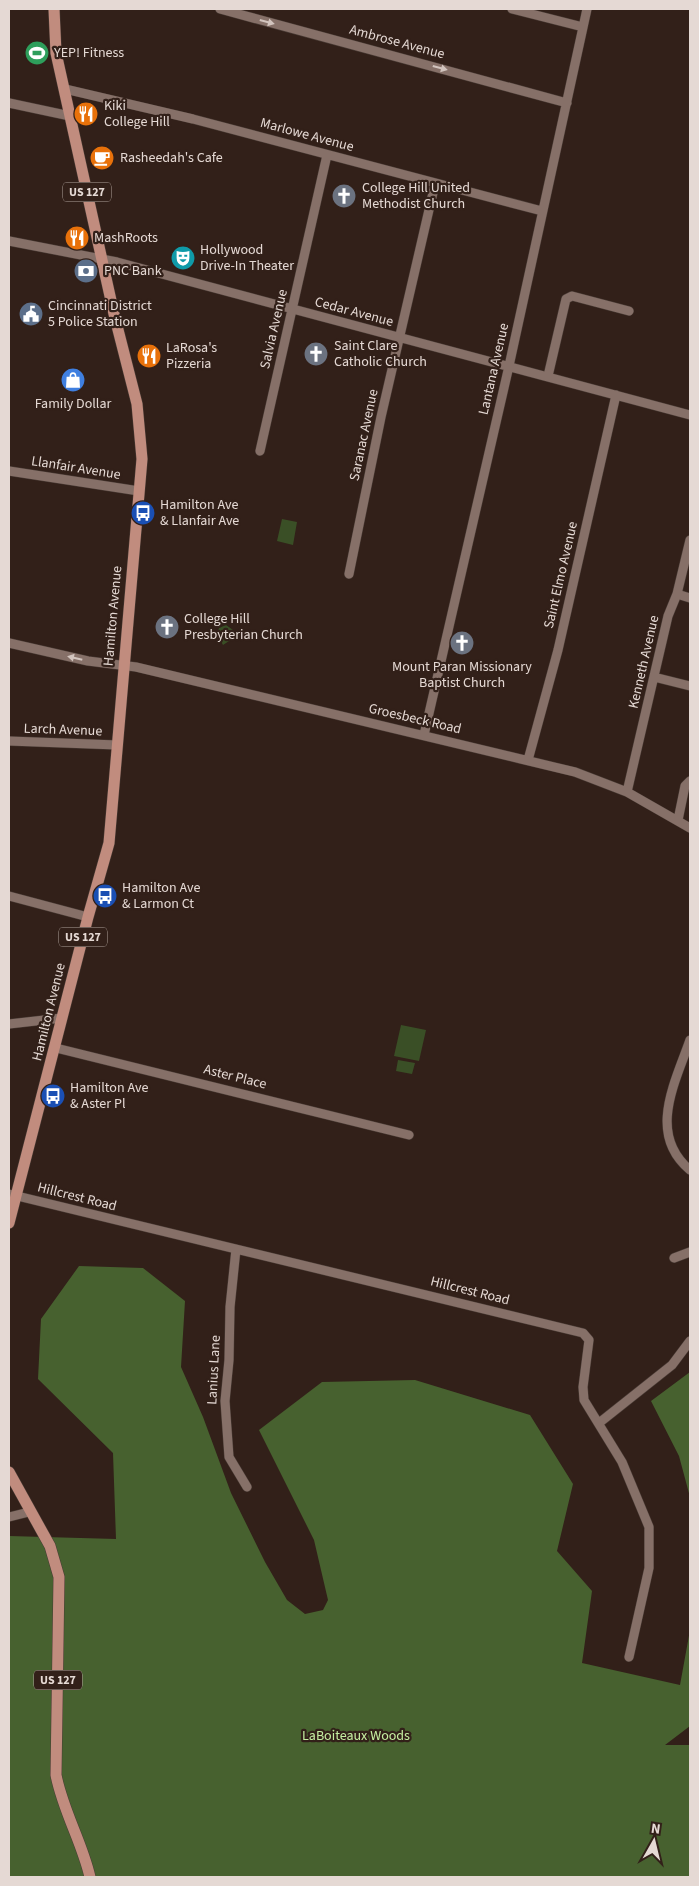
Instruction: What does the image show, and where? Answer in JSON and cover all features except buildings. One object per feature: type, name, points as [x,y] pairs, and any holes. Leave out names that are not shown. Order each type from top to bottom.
[{"type":"main road","name":"Hamilton Avenue","points":[[9,1223],[12,1195],[56,1048],[88,917],[109,843],[142,444],[139,415],[56,53],[54,9]]},
{"type":"main road","name":"US 127","points":[[9,1472],[29,1512],[50,1546],[59,1577],[56,1775],[64,1806],[82,1848],[90,1877]]},
{"type":"street","name":"Ambrose Avenue","points":[[220,9],[568,103]]},
{"type":"street","points":[[512,9],[583,27]]},
{"type":"street","name":"Lantana Avenue","points":[[424,735],[509,366],[542,210],[568,103],[587,9]]},
{"type":"street","name":"Marlowe Avenue","points":[[65,89],[193,119],[434,184],[542,210]]},
{"type":"street","points":[[9,103],[70,116]]},
{"type":"street","name":"Salvia Avenue","points":[[260,451],[327,155]]},
{"type":"street","name":"Saranac Avenue","points":[[349,574],[434,184]]},
{"type":"street","name":"Cedar Avenue","points":[[9,241],[103,260],[690,415]]},
{"type":"street","points":[[548,376],[566,299],[572,296],[629,311]]},
{"type":"street","name":"Saint Elmo Avenue","points":[[528,760],[558,650],[616,395]]},
{"type":"street","name":"Llanfair Avenue","points":[[9,471],[139,491]]},
{"type":"street","name":"Kenneth Avenue","points":[[628,792],[668,616],[676,594],[690,540]]},
{"type":"street","points":[[676,594],[690,598]]},
{"type":"street","name":"Groesbeck Road","points":[[9,643],[88,661],[136,666],[575,772],[628,792],[690,828]]},
{"type":"street","points":[[654,677],[690,686]]},
{"type":"street","name":"Larch Avenue","points":[[9,742],[117,745]]},
{"type":"street","points":[[678,820],[685,786],[690,781]]},
{"type":"street","points":[[9,896],[88,917]]},
{"type":"street","points":[[9,1024],[62,1018]]},
{"type":"street","points":[[690,1040],[669,1099],[666,1118],[672,1147],[690,1170]]},
{"type":"street","name":"Aster Place","points":[[56,1048],[409,1135]]},
{"type":"street","name":"Hillcrest Road","points":[[12,1195],[583,1333],[589,1340],[583,1387],[584,1400],[622,1462],[649,1527],[649,1568],[629,1657]]},
{"type":"street","name":"Lanius Lane","points":[[236,1249],[225,1401],[229,1457],[247,1487]]},
{"type":"street","points":[[674,1258],[690,1252]]},
{"type":"street","points":[[599,1423],[672,1365],[690,1341]]},
{"type":"street","points":[[9,1517],[29,1512]]},
{"type":"green space","points":[[282,519],[297,522],[293,545],[277,541]]},
{"type":"green space","points":[[226,625],[233,630],[232,639],[223,645],[217,634],[219,628]]},
{"type":"green space","points":[[401,1025],[426,1030],[419,1061],[394,1056]]},
{"type":"green space","points":[[398,1060],[415,1063],[412,1074],[396,1071]]},
{"type":"green space","name":"LaBoiteaux Woods","points":[[79,1266],[143,1268],[185,1301],[181,1367],[203,1417],[231,1493],[265,1562],[287,1600],[305,1614],[323,1610],[328,1600],[314,1540],[259,1430],[322,1382],[415,1380],[530,1415],[573,1484],[557,1551],[592,1591],[582,1663],[680,1685],[690,1630],[690,1726],[665,1745],[690,1745],[690,1877],[9,1877],[9,1536],[116,1539],[113,1453],[38,1379],[41,1319]]},
{"type":"green space","points":[[690,1372],[690,1497],[679,1456],[651,1401]]},
{"type":"place","name":"YEP! Fitness","points":[[37,53]]},
{"type":"place","name":"Kiki College Hill","points":[[86,114]]},
{"type":"place","name":"Rasheedah's Cafe","points":[[102,158]]},
{"type":"place","name":"College Hill United Methodist Church","points":[[344,196]]},
{"type":"place","name":"MashRoots","points":[[77,238]]},
{"type":"place","name":"Hollywood Drive-In Theater","points":[[183,258]]},
{"type":"place","name":"PNC Bank","points":[[86,271]]},
{"type":"place","name":"Cincinnati District 5 Police Station","points":[[31,314]]},
{"type":"place","name":"Saint Clare Catholic Church","points":[[316,354]]},
{"type":"place","name":"LaRosa's Pizzeria","points":[[149,356]]},
{"type":"place","name":"Family Dollar","points":[[73,380]]},
{"type":"place","name":"Hamilton Ave & Llanfair Ave","points":[[143,513]]},
{"type":"place","name":"College Hill Presbyterian Church","points":[[167,627]]},
{"type":"place","name":"Mount Paran Missionary Baptist Church","points":[[462,643]]},
{"type":"place","name":"Hamilton Ave & Larmon Ct","points":[[105,896]]},
{"type":"place","name":"Hamilton Ave & Aster Pl","points":[[53,1096]]}]
